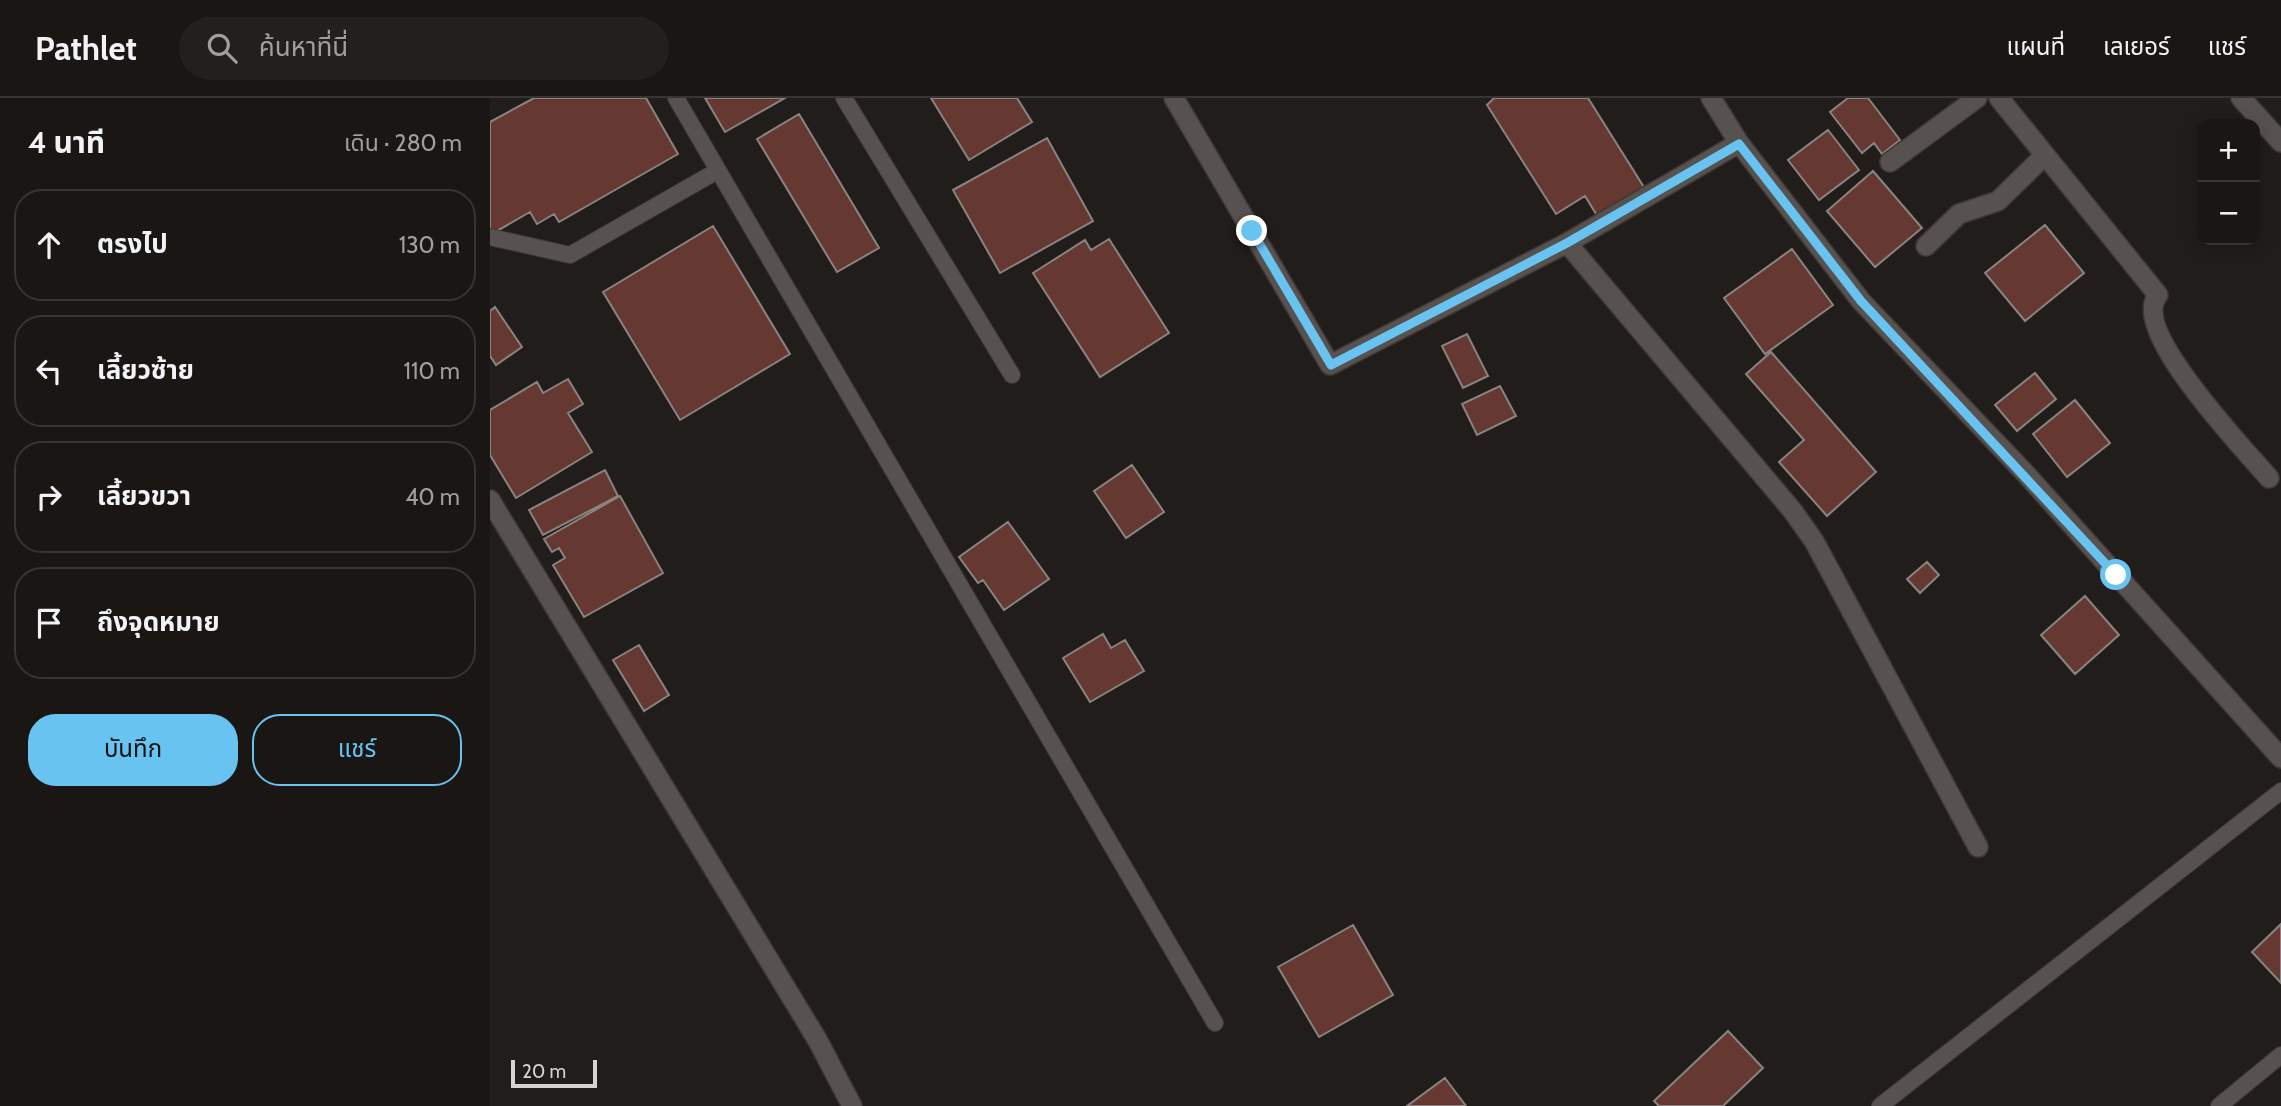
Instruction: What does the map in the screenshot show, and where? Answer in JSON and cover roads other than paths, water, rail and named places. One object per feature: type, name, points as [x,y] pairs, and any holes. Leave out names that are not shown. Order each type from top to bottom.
[{"type":"street","points":[[1174,98],[1331,365],[1567,243],[1739,144]]},
{"type":"street","points":[[1711,98],[1739,144],[1861,301],[2025,473],[2281,758]]},
{"type":"street","points":[[1890,162],[1977,98]]},
{"type":"street","points":[[1999,98],[2158,295],[2151,305],[2152,317],[2174,361],[2187,381],[2269,478]]},
{"type":"street","points":[[2241,98],[2281,142]]},
{"type":"street","points":[[1926,246],[1959,214],[1998,201],[2044,156]]},
{"type":"street","points":[[1567,243],[1792,510],[1814,541],[1978,847]]},
{"type":"street","points":[[490,500],[818,1041],[852,1106]]},
{"type":"lane","points":[[676,98],[1215,1023]]},
{"type":"lane","points":[[844,98],[1012,374]]},
{"type":"lane","points":[[490,237],[570,255],[717,172]]},
{"type":"lane","points":[[1880,1106],[2281,791]]},
{"type":"lane","points":[[2219,1106],[2281,1055]]}]
